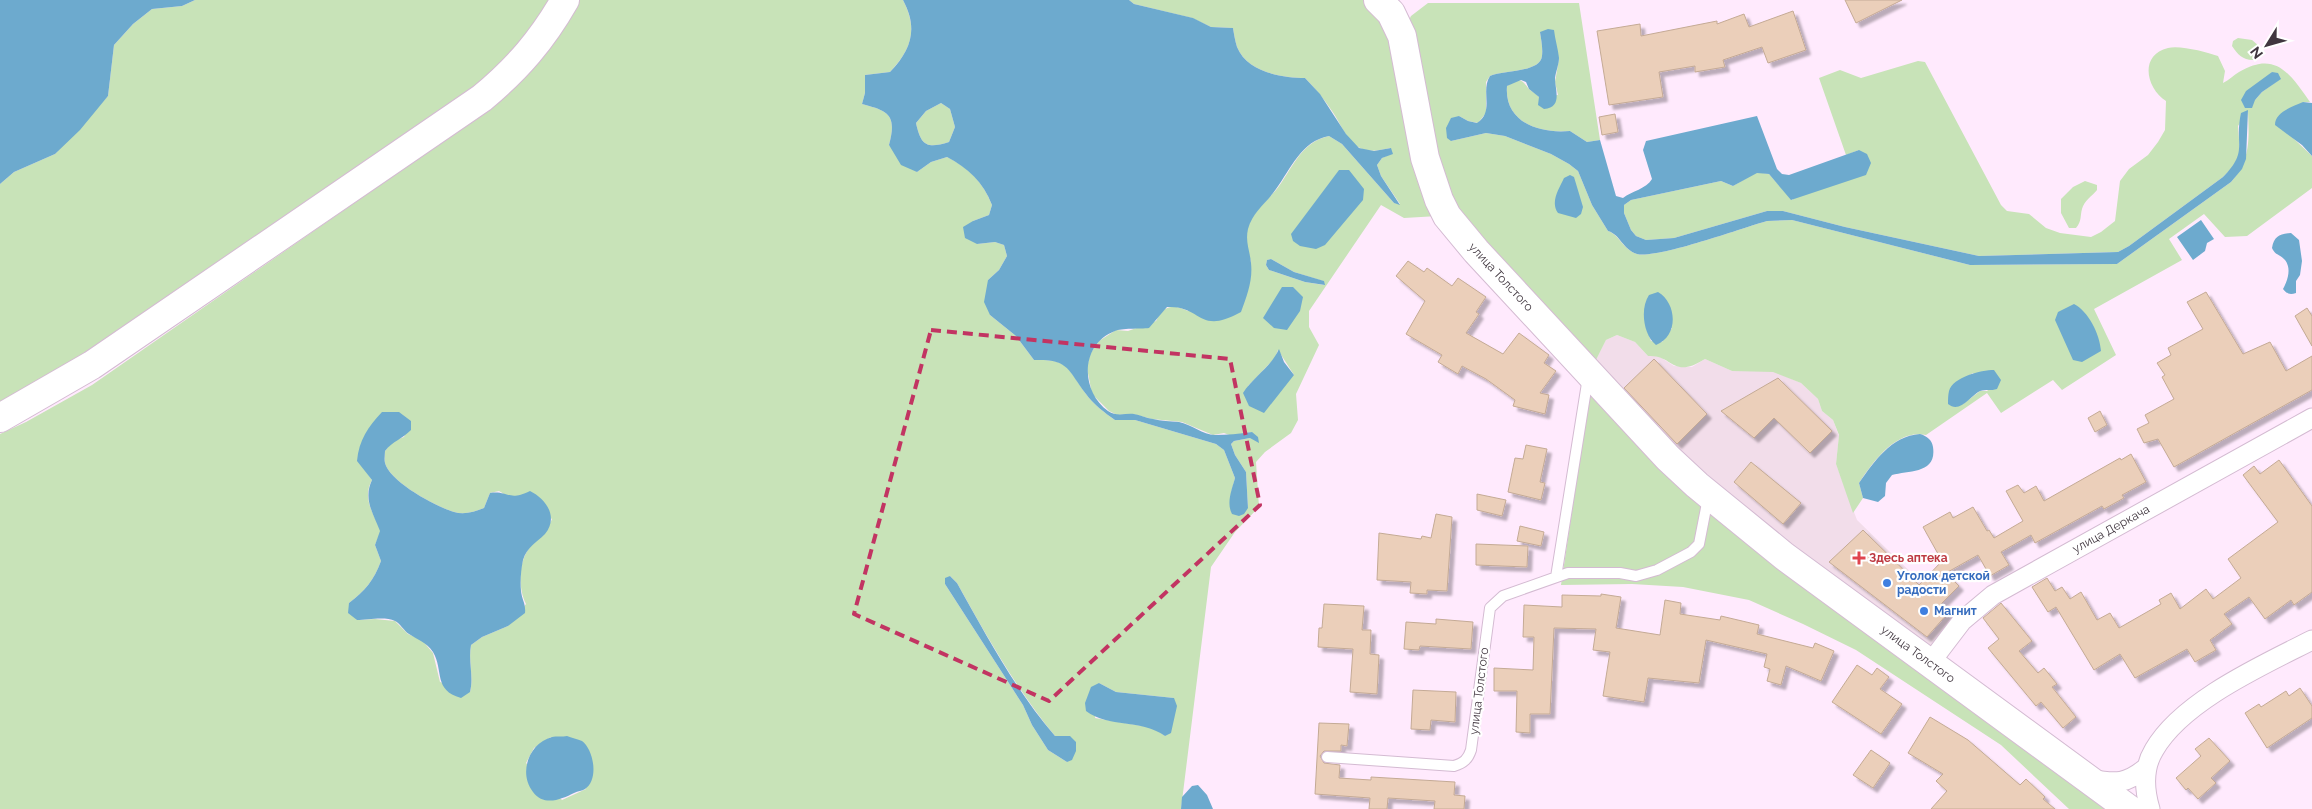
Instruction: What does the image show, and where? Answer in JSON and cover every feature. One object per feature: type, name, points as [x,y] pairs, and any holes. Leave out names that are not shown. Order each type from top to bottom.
[{"type":"main road","points":[[0,418],[92,365],[482,98],[509,76],[532,51],[566,0]]},
{"type":"main road","name":"улица Толстого","points":[[1387,2],[1402,36],[1425,158],[1439,200],[1447,216],[1476,251],[1668,458],[1709,495],[1784,556],[2129,809]]},
{"type":"street","name":"улица Деркача","points":[[1930,663],[1962,621],[1993,595],[2312,418]]},
{"type":"street","points":[[2150,809],[2145,784],[2147,766],[2160,740],[2205,699],[2254,670],[2312,640]]},
{"type":"street","points":[[2088,778],[2117,783],[2136,776],[2147,766]]},
{"type":"lane","points":[[1556,576],[1588,371]]},
{"type":"lane","name":"улица Толстого","points":[[1327,758],[1454,766],[1463,763],[1468,758],[1471,750],[1490,608],[1499,598],[1568,573],[1585,572],[1636,576],[1647,574],[1691,552],[1699,544],[1709,495]]},
{"type":"highlighted area","points":[[931,330],[1230,359],[1260,505],[1049,701],[854,614]]},
{"type":"shaded area","points":[[1617,335],[1635,342],[1648,356],[1657,355],[1674,366],[1692,367],[1705,359],[1732,371],[1773,371],[1801,383],[1818,399],[1822,411],[1833,420],[1839,436],[1836,464],[1857,520],[1958,618],[1929,653],[1698,475],[1594,364],[1606,340]]},
{"type":"green space","points":[[195,0],[550,0],[520,42],[474,88],[84,354],[0,403],[0,184],[14,172],[55,154],[108,96],[114,45],[133,24],[152,9],[182,6]]},
{"type":"green space","points":[[579,0],[903,0],[908,10],[911,29],[908,47],[890,72],[865,75],[865,93],[862,104],[879,109],[889,116],[892,127],[889,145],[917,172],[931,162],[947,157],[969,171],[984,189],[992,205],[989,215],[973,221],[977,244],[995,242],[1004,245],[1007,256],[999,270],[988,280],[990,315],[1016,336],[1034,360],[1055,361],[1066,367],[1092,401],[1115,420],[1135,420],[1216,444],[1224,450],[1235,478],[1231,493],[1248,508],[1246,472],[1235,455],[1231,444],[1234,441],[1250,438],[1252,432],[1232,436],[1224,433],[1213,435],[1182,422],[1152,419],[1133,414],[1117,415],[1109,411],[1092,394],[1087,368],[1090,354],[1099,341],[1116,330],[1128,331],[1156,321],[1162,312],[1169,307],[1177,307],[1188,311],[1251,262],[1246,239],[1249,224],[1258,209],[1276,190],[1304,150],[1311,144],[1329,136],[1342,144],[1394,203],[1400,204],[1381,176],[1377,165],[1382,158],[1392,153],[1390,148],[1371,151],[1364,150],[1355,145],[1326,102],[1305,78],[1276,75],[1257,68],[1249,62],[1242,56],[1237,47],[1233,28],[1211,27],[1192,18],[1134,4],[1129,0],[1364,0],[1378,12],[1388,32],[1438,216],[1404,218],[1381,205],[1309,311],[1309,327],[1319,345],[1296,394],[1298,420],[1291,433],[1265,452],[1256,462],[1259,507],[1235,532],[1211,567],[1181,809],[0,809],[0,434],[26,422],[92,385],[449,137],[520,81],[541,60]],"holes":[[[1271,259],[1294,272],[1323,281],[1324,285],[1305,282],[1269,270],[1266,265],[1267,260]],[[1278,350],[1294,375],[1248,386],[1275,358]],[[411,421],[404,437],[393,441],[385,451],[385,463],[395,478],[414,492],[446,509],[462,513],[484,508],[490,493],[499,491],[509,497],[519,496],[552,519],[544,532],[530,547],[523,560],[520,575],[523,598],[526,604],[508,626],[482,637],[471,645],[470,692],[440,682],[433,653],[422,640],[408,634],[395,621],[357,620],[349,603],[368,585],[381,561],[375,545],[381,531],[368,499],[372,480],[365,470]],[[950,576],[957,583],[1015,681],[1055,736],[1070,737],[1067,762],[1048,750],[1032,725],[1023,705],[945,584]],[[1099,683],[1116,692],[1174,698],[1165,736],[1154,728],[1095,718]],[[551,737],[586,789],[562,800],[526,763],[534,748]]]},
{"type":"green space","points":[[1428,3],[1579,3],[1600,140],[1587,142],[1570,131],[1536,128],[1517,117],[1511,109],[1507,86],[1518,80],[1522,81],[1539,97],[1558,95],[1555,82],[1559,59],[1540,32],[1542,56],[1540,61],[1528,68],[1490,76],[1486,82],[1486,113],[1478,123],[1468,121],[1459,116],[1451,141],[1486,133],[1505,136],[1551,154],[1569,164],[1578,171],[1592,205],[1608,231],[1628,249],[1637,254],[1680,248],[1767,221],[1792,220],[1970,265],[2117,264],[2231,182],[2238,173],[2245,157],[2248,140],[2248,111],[2238,126],[2240,153],[2236,164],[2223,177],[2129,246],[2118,252],[1979,256],[1845,227],[1783,211],[1767,211],[1674,238],[1646,240],[1636,236],[1631,230],[1624,213],[1624,205],[1631,200],[1721,181],[1733,186],[1757,172],[1769,174],[1792,200],[1859,150],[1846,155],[1819,78],[1840,70],[1861,78],[1918,61],[1925,62],[2001,205],[2007,211],[2029,214],[2046,228],[2060,233],[2091,237],[2115,221],[2120,181],[2129,169],[2148,155],[2165,130],[2166,101],[2159,95],[2150,80],[2149,64],[2159,52],[2173,47],[2186,48],[2218,56],[2225,71],[2223,83],[2239,72],[2263,63],[2272,64],[2289,74],[2310,102],[2303,102],[2293,138],[2312,156],[2312,188],[2247,236],[2225,237],[2204,214],[2169,239],[2182,260],[2094,309],[2116,355],[2062,390],[2053,380],[2001,413],[1987,393],[1926,435],[1915,434],[1895,442],[1878,457],[1859,483],[1863,498],[1853,513],[1836,464],[1839,435],[1833,420],[1822,411],[1818,399],[1801,383],[1773,372],[1732,371],[1705,359],[1694,365],[1679,367],[1656,356],[1648,356],[1635,342],[1617,335],[1606,340],[1594,364],[1450,204],[1407,24],[1411,16]],"holes":[[[2272,72],[2280,79],[2262,92],[2255,100]],[[1672,328],[1662,342],[1651,341],[1647,330]],[[1973,373],[1988,391],[1980,391],[1963,404],[1952,386]]]},
{"type":"green space","points":[[2238,38],[2252,40],[2259,46],[2259,54],[2255,60],[2244,58],[2234,49],[2232,46],[2233,41]]},
{"type":"green space","points":[[941,103],[950,109],[955,127],[949,142],[935,145],[926,144],[920,137],[916,123],[926,111]]},
{"type":"green space","points":[[2085,181],[2097,185],[2097,190],[2083,206],[2080,221],[2076,228],[2069,228],[2061,213],[2061,199],[2073,187]]},
{"type":"green space","points":[[1591,384],[2115,809],[2069,809],[2001,745],[1856,650],[1749,600],[1683,587],[1632,584],[1561,585]]},
{"type":"water","points":[[0,0],[195,0],[182,6],[152,9],[133,24],[114,45],[108,96],[80,130],[55,154],[14,172],[0,184]]},
{"type":"water","points":[[903,0],[1129,0],[1134,4],[1193,18],[1211,27],[1233,28],[1237,47],[1242,56],[1257,68],[1266,72],[1286,77],[1305,78],[1320,94],[1346,134],[1359,148],[1374,151],[1391,148],[1393,154],[1382,158],[1377,165],[1381,176],[1400,205],[1394,203],[1342,144],[1329,136],[1319,139],[1298,157],[1276,189],[1256,212],[1250,223],[1247,238],[1251,276],[1241,312],[1227,319],[1216,321],[1201,318],[1187,310],[1167,307],[1149,328],[1118,330],[1104,337],[1095,346],[1090,357],[1088,368],[1092,392],[1099,402],[1111,413],[1134,414],[1156,420],[1179,422],[1210,435],[1252,432],[1258,437],[1259,443],[1250,438],[1234,441],[1231,444],[1235,455],[1246,472],[1248,508],[1244,514],[1239,516],[1232,514],[1230,510],[1230,496],[1235,478],[1224,450],[1216,444],[1135,420],[1115,420],[1092,401],[1066,367],[1054,361],[1034,360],[1016,336],[990,315],[984,302],[988,280],[999,270],[1007,256],[1004,245],[995,242],[977,244],[965,238],[963,227],[989,215],[992,205],[984,189],[974,176],[947,157],[931,162],[917,172],[901,165],[889,145],[892,127],[889,116],[879,109],[862,104],[865,93],[865,75],[890,72],[908,46],[911,29],[908,10]],"holes":[[[941,103],[950,109],[955,127],[949,142],[935,145],[926,144],[920,137],[916,123],[926,111]]]},
{"type":"water","points":[[1548,29],[1554,30],[1559,58],[1555,78],[1556,101],[1550,108],[1544,109],[1538,105],[1539,97],[1529,89],[1526,82],[1521,80],[1507,86],[1511,109],[1517,117],[1536,128],[1570,131],[1587,142],[1600,140],[1616,196],[1623,198],[1643,188],[1652,179],[1643,150],[1646,141],[1757,116],[1777,169],[1782,174],[1789,175],[1859,150],[1867,154],[1871,163],[1866,175],[1791,200],[1769,174],[1757,173],[1733,186],[1721,181],[1631,200],[1624,205],[1624,213],[1631,230],[1636,236],[1646,240],[1674,238],[1767,211],[1783,211],[1845,227],[1979,256],[2118,252],[2129,246],[2223,177],[2236,161],[2239,147],[2241,113],[2248,110],[2246,159],[2242,169],[2231,182],[2117,264],[1970,265],[1792,220],[1767,221],[1680,248],[1637,254],[1628,249],[1616,236],[1608,231],[1592,205],[1578,171],[1569,164],[1551,154],[1505,136],[1486,133],[1451,141],[1447,138],[1446,128],[1451,118],[1459,116],[1477,123],[1482,118],[1485,113],[1486,88],[1490,76],[1528,68],[1540,61],[1542,44],[1540,32]]},
{"type":"water","points":[[2272,72],[2278,73],[2281,79],[2262,92],[2255,100],[2252,108],[2245,108],[2241,100],[2246,91]]},
{"type":"water","points":[[2303,102],[2312,103],[2312,156],[2302,145],[2275,125],[2281,113]]},
{"type":"water","points":[[1339,170],[1349,170],[1364,189],[1363,200],[1325,245],[1316,249],[1300,246],[1293,241],[1291,234]]},
{"type":"water","points":[[1570,175],[1574,177],[1583,207],[1581,214],[1576,218],[1558,213],[1555,204],[1556,196],[1564,178]]},
{"type":"water","points":[[2201,220],[2214,239],[2207,243],[2205,251],[2193,260],[2177,237]]},
{"type":"water","points":[[2291,233],[2299,240],[2302,261],[2300,275],[2296,281],[2296,293],[2290,294],[2283,289],[2288,278],[2288,266],[2284,259],[2272,248],[2278,236]]},
{"type":"water","points":[[1271,259],[1294,272],[1324,281],[1325,285],[1305,282],[1269,270],[1266,265],[1267,260]]},
{"type":"water","points":[[1282,287],[1293,287],[1303,297],[1300,311],[1287,330],[1274,328],[1263,318]]},
{"type":"water","points":[[1658,292],[1669,304],[1673,319],[1669,334],[1656,345],[1648,335],[1644,321],[1644,307],[1649,295]]},
{"type":"water","points":[[2074,304],[2088,317],[2096,331],[2101,351],[2082,362],[2073,360],[2055,320],[2058,312]]},
{"type":"water","points":[[1279,349],[1284,362],[1294,375],[1264,413],[1249,406],[1243,393]]},
{"type":"water","points":[[1994,370],[2001,380],[1997,389],[1980,391],[1961,406],[1952,407],[1948,404],[1949,391],[1956,382],[1968,375]]},
{"type":"water","points":[[382,412],[399,412],[411,421],[411,430],[385,451],[385,463],[395,478],[425,499],[446,509],[462,513],[484,508],[490,493],[517,496],[530,491],[541,499],[551,515],[549,528],[529,548],[523,560],[521,587],[525,613],[508,626],[482,637],[471,645],[470,692],[461,698],[452,695],[446,690],[433,652],[425,643],[407,633],[397,622],[386,619],[357,620],[348,613],[349,603],[368,585],[381,561],[375,545],[380,531],[372,512],[368,493],[372,480],[357,461],[365,434]]},
{"type":"water","points":[[1920,434],[1932,442],[1933,456],[1931,462],[1920,469],[1892,475],[1886,483],[1885,496],[1878,502],[1863,498],[1859,483],[1884,451],[1900,440]]},
{"type":"water","points":[[950,576],[957,583],[1014,682],[1041,719],[1055,736],[1070,736],[1076,742],[1076,751],[1072,760],[1067,762],[1048,750],[1032,725],[1023,705],[945,584],[945,578]]},
{"type":"water","points":[[1099,683],[1116,692],[1174,698],[1177,706],[1171,733],[1165,736],[1146,727],[1105,720],[1086,711],[1085,703],[1091,687]]},
{"type":"water","points":[[567,736],[582,741],[590,751],[593,765],[592,779],[585,789],[559,799],[548,800],[537,797],[526,776],[528,760],[537,745],[544,740],[552,737]]},
{"type":"water","points":[[1198,785],[1207,795],[1213,809],[1181,809],[1182,797],[1192,786]]},
{"type":"building","points":[[1845,0],[1902,0],[1856,23]]},
{"type":"building","points":[[1793,11],[1806,50],[1768,63],[1762,47],[1723,60],[1725,67],[1695,72],[1695,66],[1659,72],[1663,97],[1609,105],[1597,31],[1640,24],[1641,36],[1717,21],[1717,24],[1744,14],[1749,27]]},
{"type":"building","points":[[1615,114],[1618,132],[1602,135],[1599,117]]},
{"type":"building","points":[[1408,261],[1424,272],[1427,268],[1452,286],[1458,278],[1486,297],[1476,312],[1479,314],[1466,333],[1503,354],[1519,333],[1549,355],[1544,363],[1556,371],[1540,393],[1549,395],[1545,414],[1513,406],[1515,400],[1486,379],[1462,366],[1458,374],[1438,362],[1442,355],[1406,334],[1425,301],[1396,276]]},
{"type":"building","points":[[2206,292],[2243,354],[2270,342],[2286,371],[2312,356],[2312,390],[2174,467],[2158,439],[2144,443],[2137,429],[2149,423],[2145,415],[2174,399],[2162,377],[2165,375],[2157,363],[2171,355],[2168,348],[2203,329],[2187,302]]},
{"type":"building","points":[[2307,308],[2312,316],[2312,346],[2295,316]]},
{"type":"building","points":[[1654,359],[1707,414],[1677,444],[1624,388]]},
{"type":"building","points":[[1778,378],[1832,431],[1810,453],[1774,418],[1754,438],[1721,411]]},
{"type":"building","points":[[2100,411],[2107,425],[2095,432],[2088,418]]},
{"type":"building","points":[[1526,445],[1547,449],[1540,482],[1545,483],[1541,500],[1508,492],[1515,458],[1523,459]]},
{"type":"building","points":[[2131,454],[2146,482],[2122,495],[2124,498],[2104,509],[2102,506],[2035,543],[2031,535],[2001,552],[2009,565],[1990,576],[1978,555],[1946,573],[1959,586],[1940,605],[1948,613],[1927,637],[1829,562],[1863,530],[1919,585],[1942,561],[1923,527],[1950,512],[1953,518],[1973,507],[1987,531],[1989,530],[1994,538],[2023,521],[2006,491],[2018,485],[2024,493],[2036,486],[2044,501],[2120,458],[2121,460]]},
{"type":"building","points":[[2279,460],[2312,506],[2312,592],[2294,605],[2291,600],[2265,619],[2249,597],[2224,614],[2232,624],[2210,640],[2216,650],[2195,662],[2187,649],[2135,678],[2120,654],[2094,670],[2056,607],[2048,612],[2032,587],[2047,578],[2055,591],[2062,587],[2070,599],[2081,592],[2097,620],[2110,613],[2119,628],[2161,604],[2159,600],[2171,593],[2180,609],[2206,589],[2213,599],[2241,578],[2228,559],[2278,522],[2243,475],[2254,466],[2260,474]]},
{"type":"building","points":[[1751,462],[1801,503],[1783,524],[1734,482]]},
{"type":"building","points":[[1477,494],[1506,500],[1502,516],[1477,510]]},
{"type":"building","points":[[1436,514],[1452,517],[1447,591],[1427,590],[1427,594],[1410,593],[1411,582],[1377,580],[1379,533],[1421,539],[1422,536],[1431,538]]},
{"type":"building","points":[[1520,526],[1544,532],[1541,546],[1517,541]]},
{"type":"building","points":[[1476,544],[1528,546],[1527,567],[1476,565]]},
{"type":"building","points":[[1601,594],[1621,597],[1616,628],[1660,635],[1665,600],[1681,603],[1680,614],[1720,620],[1721,616],[1759,625],[1757,634],[1813,648],[1815,643],[1834,651],[1821,681],[1786,666],[1781,685],[1767,681],[1770,669],[1764,667],[1767,654],[1706,640],[1699,683],[1648,678],[1644,702],[1603,696],[1610,652],[1593,650],[1596,629],[1554,628],[1550,714],[1530,714],[1530,733],[1516,732],[1517,691],[1494,691],[1494,668],[1533,670],[1534,637],[1523,637],[1524,605],[1562,607],[1562,595],[1601,596]]},
{"type":"building","points":[[2001,603],[2032,641],[2019,651],[2038,673],[2044,668],[2057,684],[2052,687],[2076,717],[2063,728],[2041,702],[2036,706],[1988,648],[1999,639],[1983,618]]},
{"type":"building","points":[[1324,604],[1364,606],[1362,630],[1371,630],[1370,654],[1379,655],[1377,694],[1350,692],[1353,649],[1318,647],[1319,628],[1322,628]]},
{"type":"building","points":[[1436,619],[1473,622],[1471,649],[1420,646],[1419,650],[1404,649],[1406,622],[1436,624]]},
{"type":"building","points":[[1857,665],[1872,675],[1877,668],[1889,677],[1880,689],[1902,704],[1881,734],[1832,702]]},
{"type":"building","points":[[2300,688],[2312,706],[2312,718],[2267,748],[2245,713],[2259,704],[2261,707],[2286,691],[2289,696]]},
{"type":"building","points":[[1413,690],[1456,692],[1455,722],[1431,720],[1430,730],[1411,729]]},
{"type":"building","points":[[1930,717],[1968,740],[2020,785],[2026,779],[2045,797],[2043,799],[2055,809],[1931,809],[1947,791],[1936,781],[1943,774],[1908,753]]},
{"type":"building","points":[[1319,723],[1349,724],[1347,746],[1341,745],[1341,751],[1324,751],[1320,756],[1324,763],[1340,765],[1339,778],[1371,780],[1371,777],[1455,782],[1454,795],[1465,796],[1464,809],[1434,809],[1435,801],[1388,798],[1387,809],[1369,809],[1370,798],[1315,794]]},
{"type":"building","points":[[2209,738],[2230,761],[2211,778],[2216,783],[2198,799],[2188,788],[2186,790],[2176,778],[2201,756],[2195,749]]},
{"type":"building","points":[[1871,750],[1890,763],[1873,788],[1853,775]]},
{"type":"place","name":"Здесь аптека","points":[[1859,558]]},
{"type":"place","name":"Уголок детской радости","points":[[1887,583]]},
{"type":"place","name":"Магнит","points":[[1924,611]]}]
